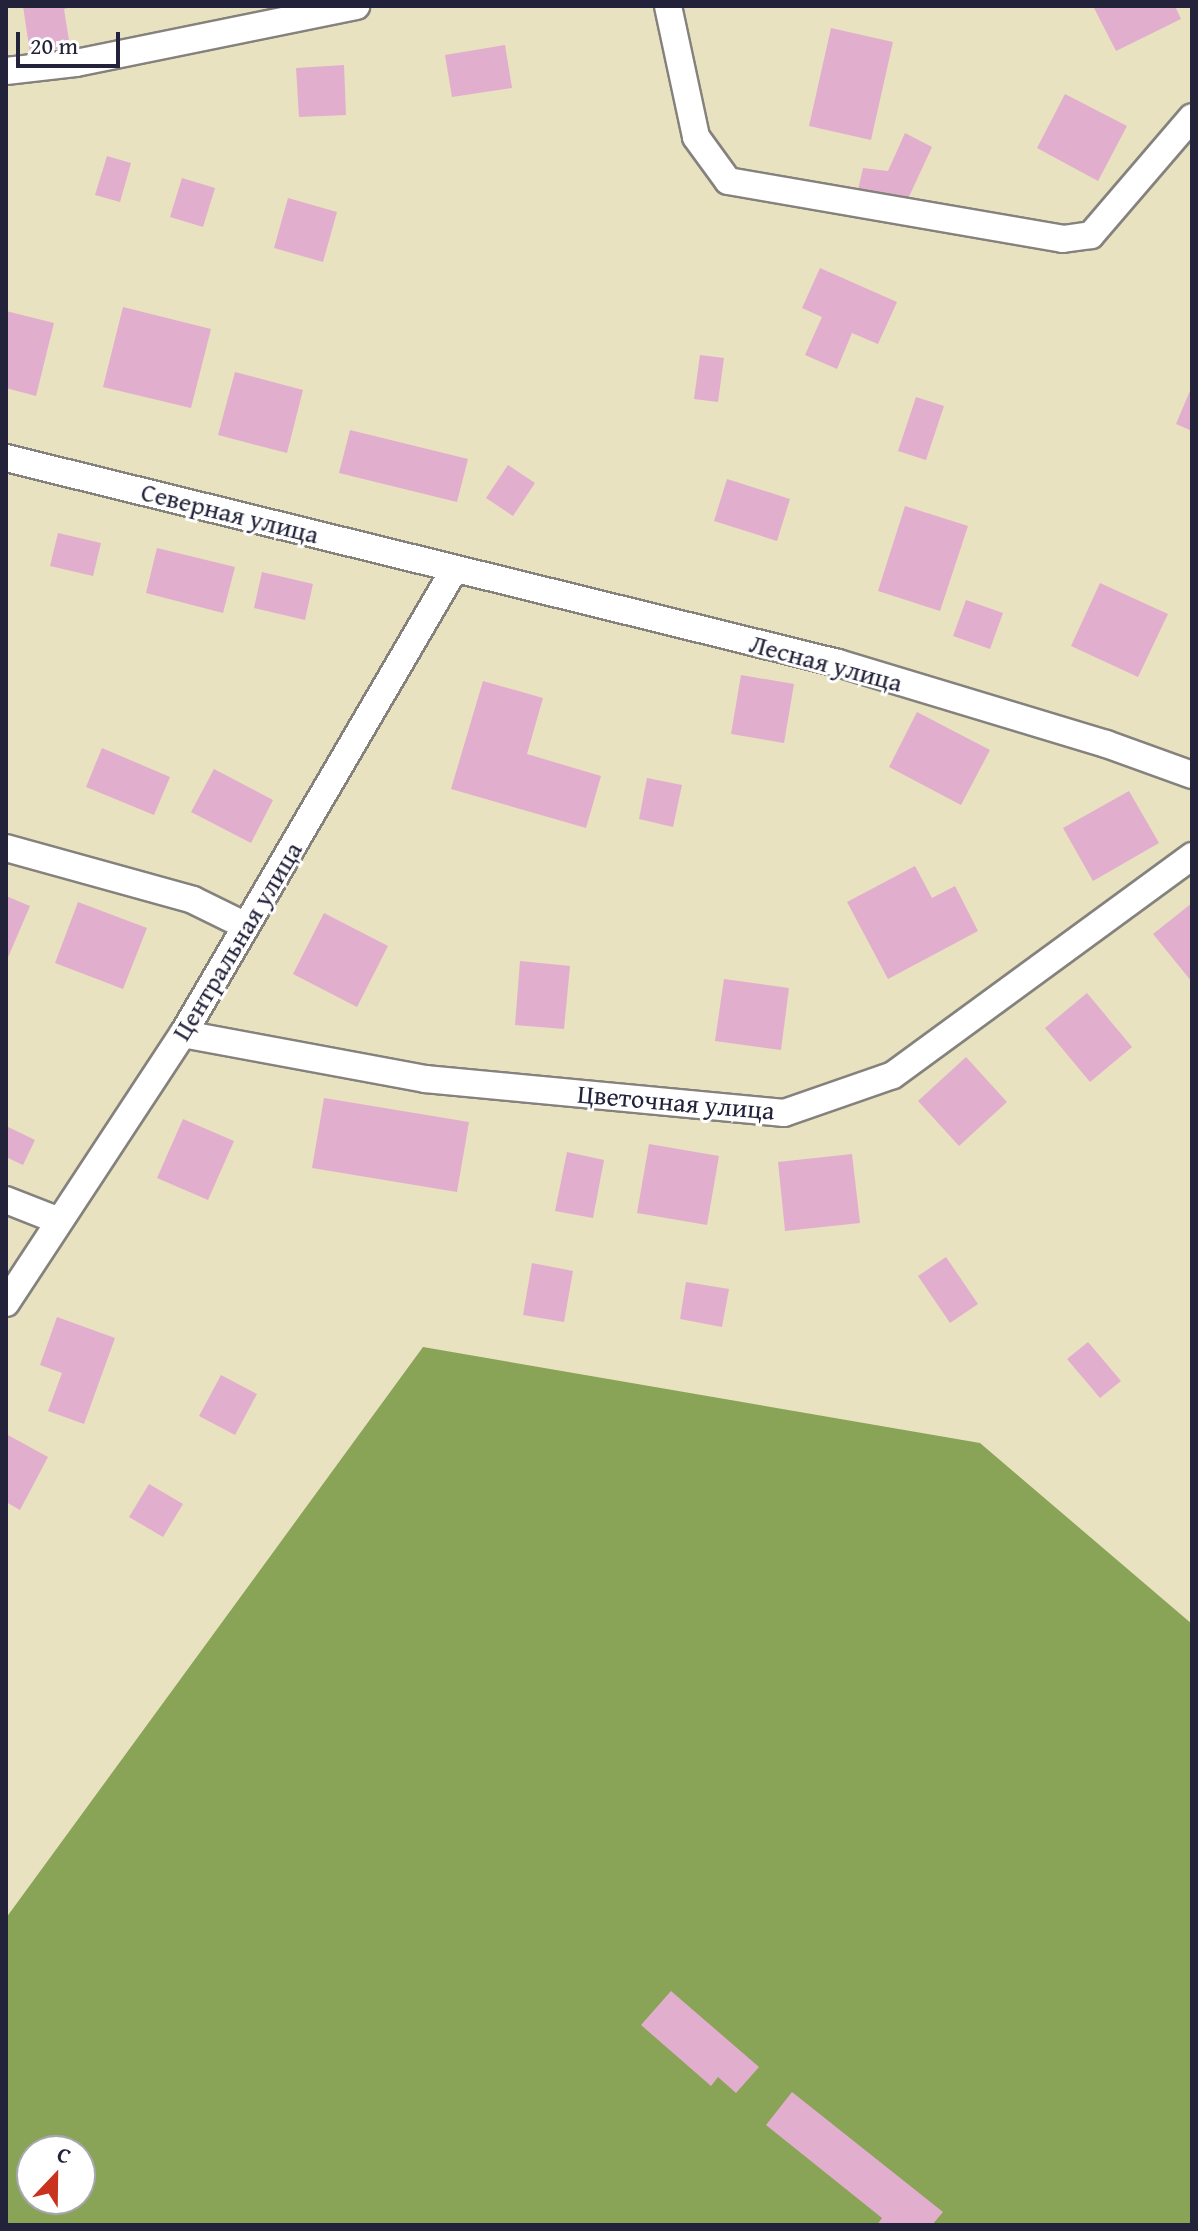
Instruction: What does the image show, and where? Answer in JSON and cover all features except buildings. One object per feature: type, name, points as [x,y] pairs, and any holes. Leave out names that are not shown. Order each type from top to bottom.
[{"type":"street","points":[[6,71],[76,63],[356,6]]},
{"type":"street","points":[[668,6],[696,137],[728,181],[1063,239],[1091,235],[1192,117]]},
{"type":"street","name":"Северная улица","points":[[6,458],[454,570]]},
{"type":"street","name":"Лесная улица","points":[[454,570],[838,663],[1106,744],[1192,775]]},
{"type":"street","name":"Центральная улица","points":[[6,1303],[57,1220],[183,1034],[454,570]]},
{"type":"street","points":[[6,848],[193,900],[246,926]]},
{"type":"street","name":"Цветочная улица","points":[[183,1034],[425,1079],[784,1113],[893,1075],[1192,856]]},
{"type":"street","points":[[6,1200],[57,1220]]},
{"type":"green space","points":[[423,1347],[980,1443],[1192,1624],[1192,2225],[6,2225],[6,1918]]}]
